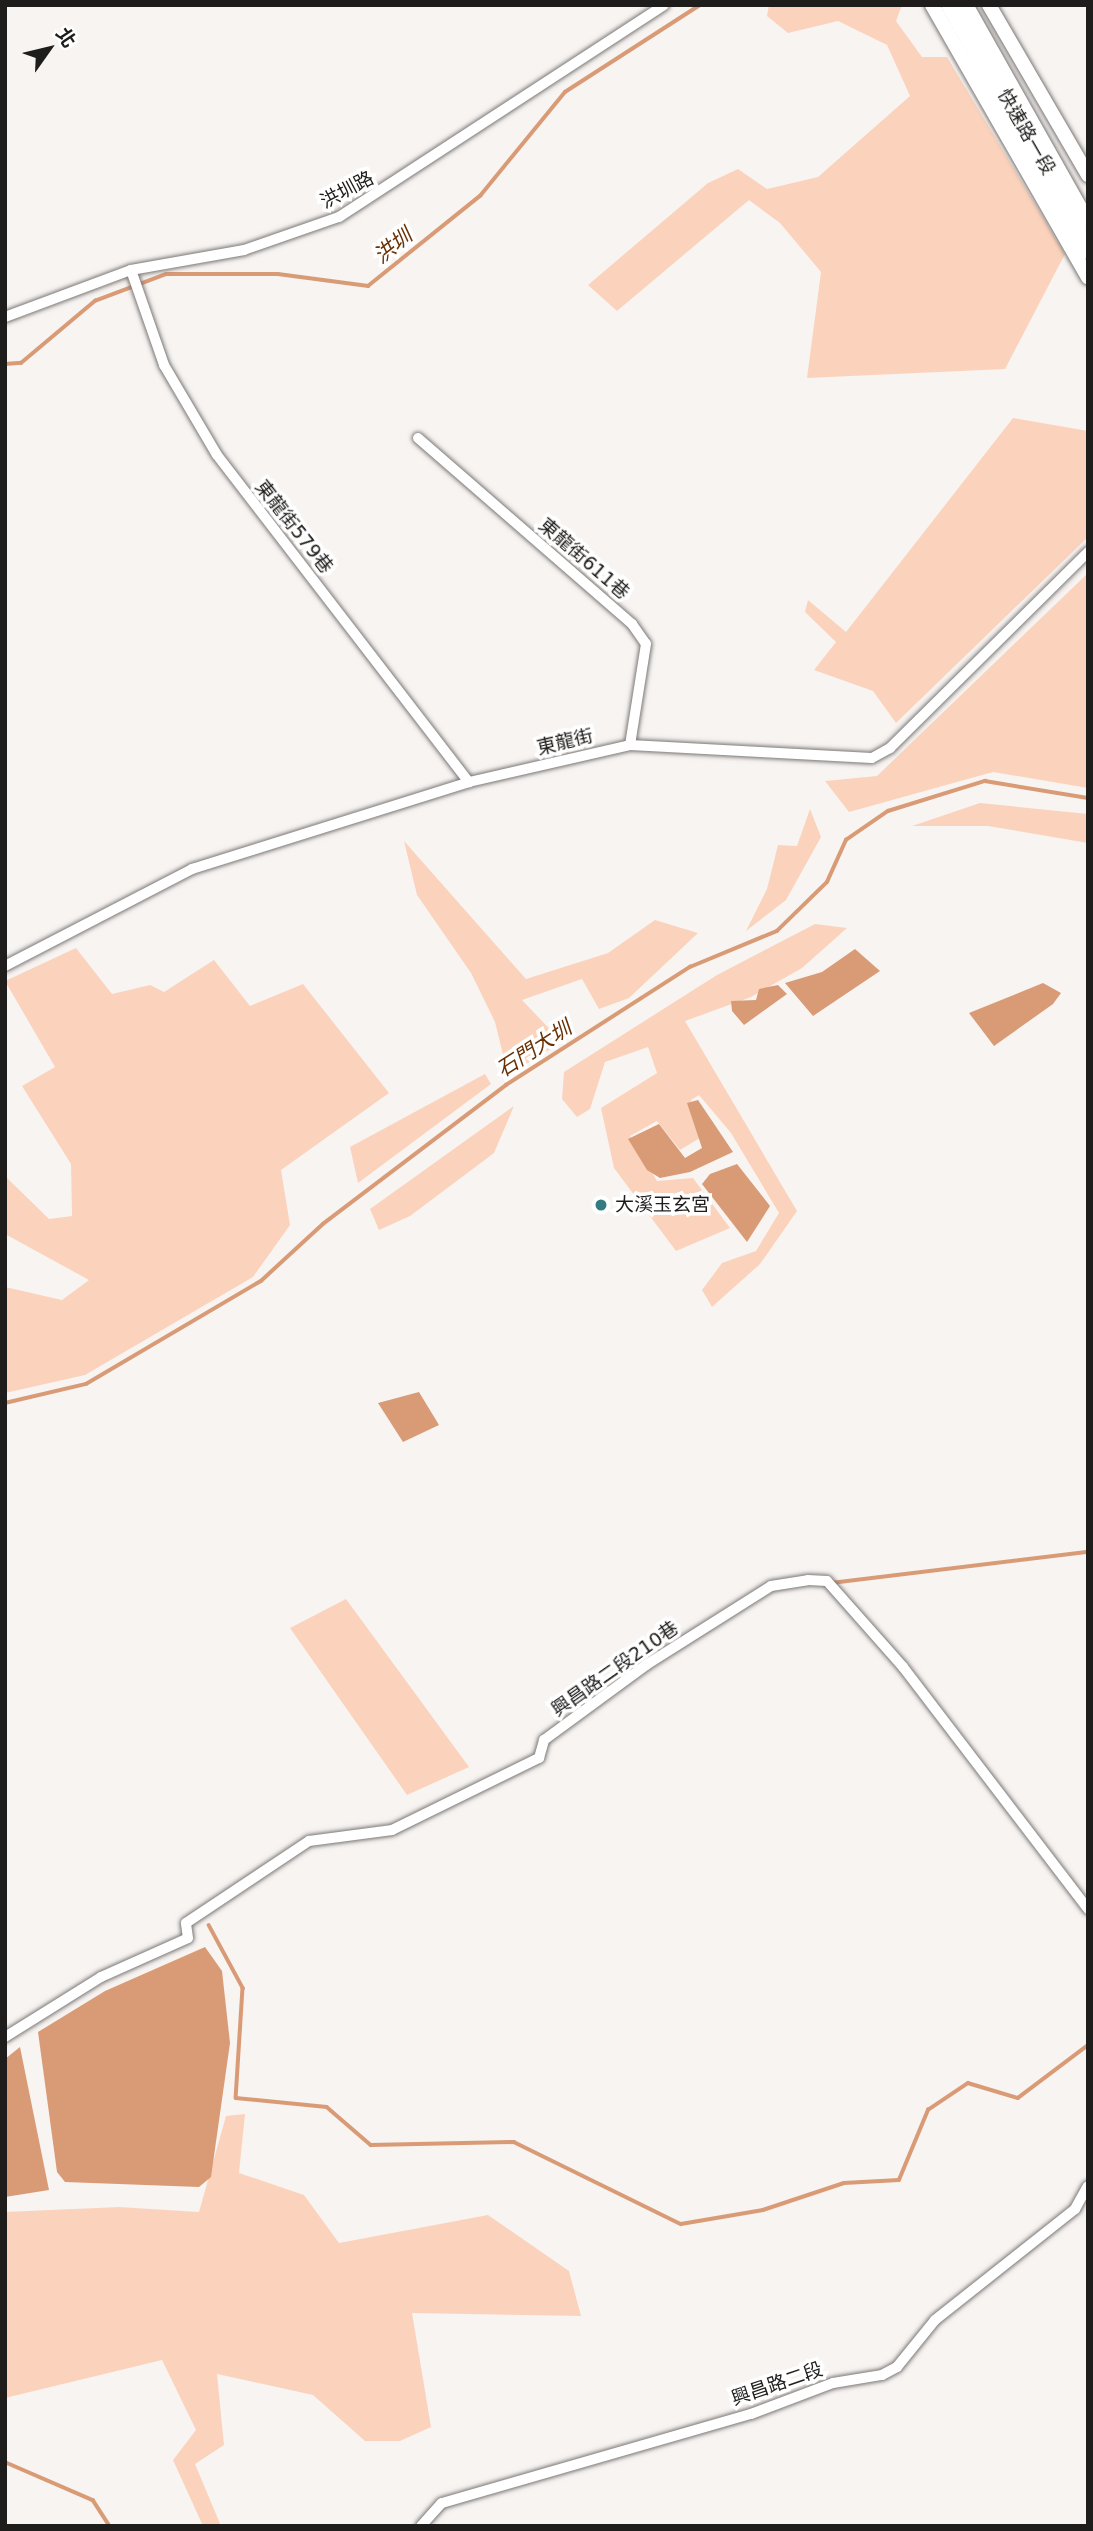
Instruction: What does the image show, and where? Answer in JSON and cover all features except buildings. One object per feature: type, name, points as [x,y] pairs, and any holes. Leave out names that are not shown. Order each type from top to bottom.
[{"type":"highway","points":[[948,5],[1088,251]]},
{"type":"highway","points":[[965,5],[1088,223]]},
{"type":"main road","name":"快速路一段","points":[[932,5],[1088,277]]},
{"type":"main road","name":"快速路一段","points":[[989,5],[1088,175]]},
{"type":"street","name":"洪圳路","points":[[5,317],[131,271],[244,250],[340,217],[664,5]]},
{"type":"street","name":"東龍街579巷","points":[[131,271],[164,365],[217,455],[469,782]]},
{"type":"street","name":"東龍街611巷","points":[[418,438],[632,624],[646,644],[630,745]]},
{"type":"street","name":"東龍街","points":[[5,966],[192,869],[469,782],[630,745],[872,758],[890,748],[1088,552]]},
{"type":"street","name":"興昌路二段210巷","points":[[5,2037],[101,1977],[187,1938],[186,1923],[309,1841],[392,1830],[539,1758],[544,1740],[771,1586],[830,1584],[903,1667],[1088,1909]]},
{"type":"street","name":"興昌路二段","points":[[421,2526],[442,2503],[751,2414],[833,2383],[882,2375],[897,2367],[935,2320],[1075,2209],[1088,2186]]},
{"type":"shaded area","points":[[769,5],[902,5],[896,21],[922,57],[947,57],[1065,254],[1005,369],[807,378],[821,272],[780,223],[749,200],[617,311],[588,285],[708,183],[738,169],[767,189],[818,177],[910,96],[887,45],[838,21],[788,33],[767,16]]},
{"type":"shaded area","points":[[1013,418],[1088,431],[1088,537],[896,723],[873,691],[814,670],[836,642],[805,612],[808,600],[846,632]]},
{"type":"shaded area","points":[[1088,573],[1088,788],[993,772],[849,812],[825,781],[877,776]]},
{"type":"shaded area","points":[[980,803],[1088,814],[1088,843],[988,826],[912,826]]},
{"type":"shaded area","points":[[810,809],[821,837],[786,900],[746,931],[767,889],[778,845],[797,846]]},
{"type":"shaded area","points":[[404,841],[526,979],[608,953],[655,920],[698,933],[629,998],[599,1009],[582,979],[522,1000],[562,1042],[508,1075],[495,1022],[471,973],[417,895]]},
{"type":"shaded area","points":[[815,924],[847,928],[802,968],[751,997],[685,1021],[797,1211],[760,1264],[712,1307],[702,1290],[722,1263],[756,1251],[779,1213],[731,1133],[699,1095],[691,1100],[700,1138],[680,1150],[657,1121],[630,1136],[657,1181],[693,1178],[730,1228],[676,1251],[614,1168],[601,1108],[657,1073],[648,1047],[605,1062],[590,1109],[577,1117],[562,1099],[564,1072],[717,975]]},
{"type":"shaded area","points":[[76,948],[112,994],[150,985],[164,992],[214,960],[250,1006],[303,984],[389,1093],[281,1170],[290,1225],[253,1277],[85,1375],[5,1393],[5,1287],[62,1300],[89,1280],[5,1234],[5,1176],[49,1219],[72,1216],[71,1164],[22,1086],[55,1067],[5,981]]},
{"type":"shaded area","points":[[855,949],[880,971],[813,1016],[785,983],[822,972]]},
{"type":"shaded area","points":[[1043,983],[1061,993],[1053,1004],[994,1046],[969,1013]]},
{"type":"shaded area","points":[[778,985],[787,994],[744,1025],[732,1011],[731,1001],[756,1000],[759,989]]},
{"type":"shaded area","points":[[485,1074],[491,1084],[358,1183],[350,1147]]},
{"type":"shaded area","points":[[698,1100],[733,1152],[690,1172],[660,1178],[647,1170],[628,1139],[659,1124],[685,1158],[702,1148],[687,1103]]},
{"type":"shaded area","points":[[514,1106],[494,1153],[410,1216],[379,1230],[370,1209]]},
{"type":"shaded area","points":[[737,1164],[770,1206],[747,1242],[702,1184],[710,1174]]},
{"type":"shaded area","points":[[419,1392],[439,1425],[403,1442],[378,1403]]},
{"type":"shaded area","points":[[346,1599],[469,1767],[407,1795],[290,1628]]},
{"type":"shaded area","points":[[205,1947],[222,1971],[230,2043],[211,2177],[199,2187],[65,2182],[57,2172],[38,2032],[105,1991]]},
{"type":"shaded area","points":[[20,2047],[49,2190],[5,2197],[5,2059]]},
{"type":"shaded area","points":[[245,2114],[239,2173],[304,2195],[339,2243],[488,2215],[569,2271],[581,2316],[412,2313],[431,2427],[400,2441],[365,2441],[313,2395],[217,2374],[224,2445],[195,2464],[221,2526],[203,2526],[173,2460],[196,2430],[162,2360],[5,2398],[5,2212],[119,2207],[199,2212],[226,2116]]},
{"type":"waterway","name":"洪圳","points":[[5,364],[21,363],[95,301],[166,274],[278,274],[368,286],[480,196],[565,92],[700,5]]},
{"type":"waterway","name":"石門大圳","points":[[5,1403],[86,1384],[261,1281],[323,1224],[506,1085],[690,967],[777,931],[827,882],[846,840],[888,811],[985,781],[1088,798]]},
{"type":"waterway","points":[[831,1583],[1088,1552]]},
{"type":"waterway","points":[[209,1925],[243,1988],[236,2098],[327,2107],[371,2145],[514,2142],[681,2224],[763,2210],[844,2183],[899,2180],[928,2110],[968,2083],[1018,2098],[1088,2045]]},
{"type":"waterway","points":[[5,2462],[93,2500],[110,2526]]},
{"type":"place","name":"大溪玉玄宮","points":[[601,1205]]}]
